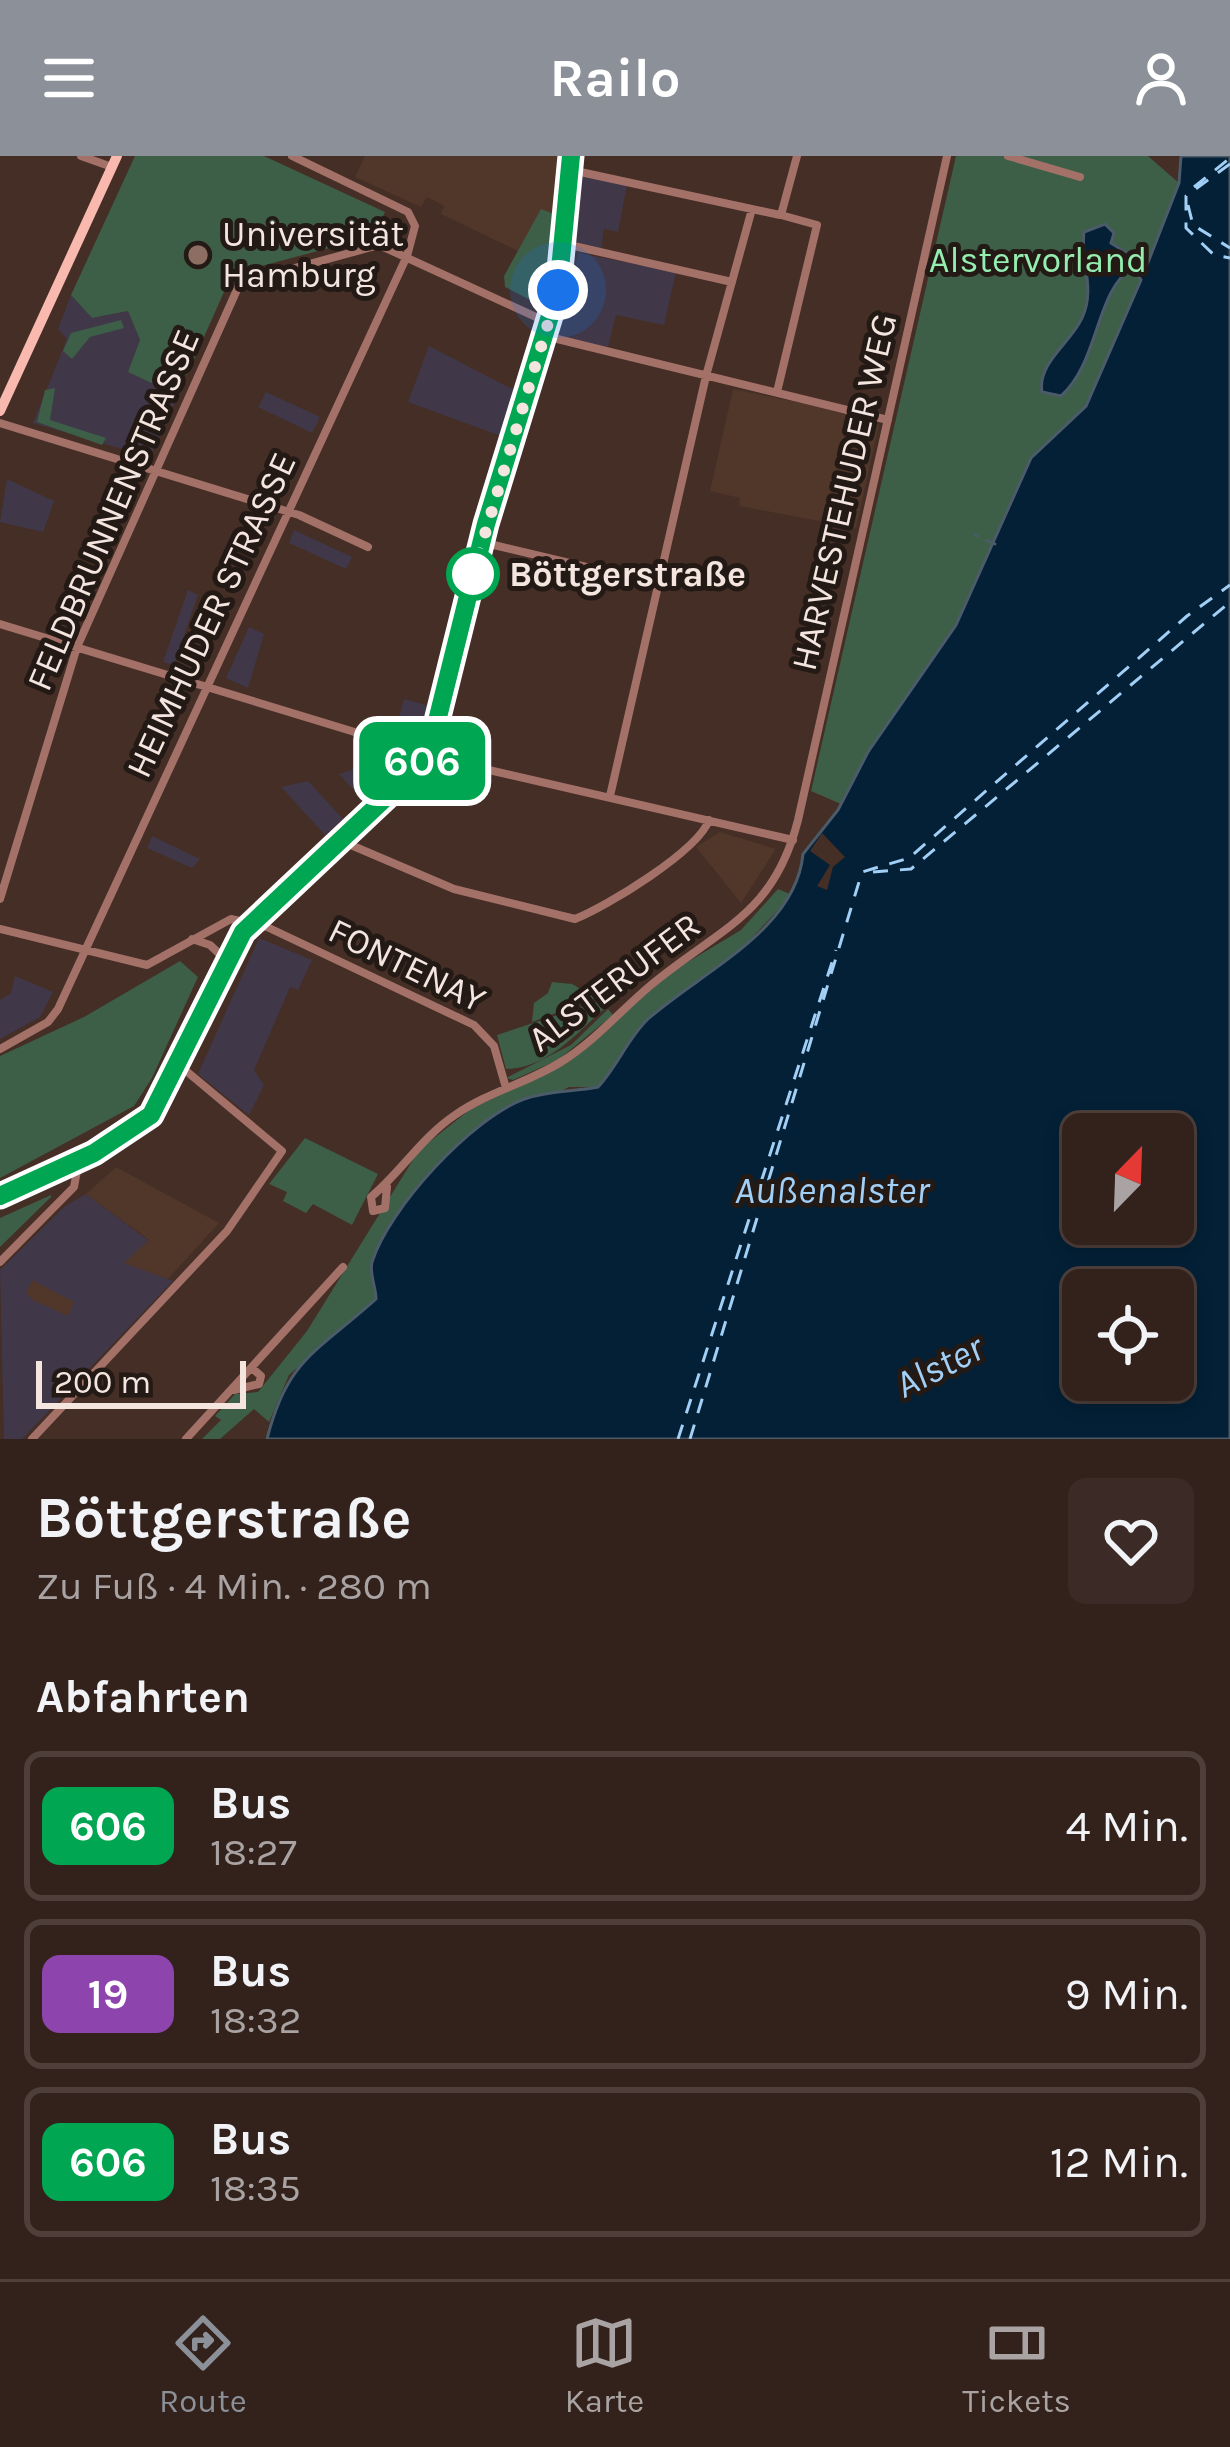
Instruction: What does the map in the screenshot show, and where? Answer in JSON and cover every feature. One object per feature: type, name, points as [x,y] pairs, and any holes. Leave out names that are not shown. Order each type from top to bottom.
[{"type":"main road","points":[[0,411],[115,162]]},
{"type":"street","points":[[81,156],[115,162]]},
{"type":"street","points":[[292,156],[408,212],[415,226],[407,256],[549,323]]},
{"type":"street","points":[[0,1196],[79,1160],[151,1115],[226,961],[251,922],[427,754],[481,542],[549,323],[566,244],[572,156]]},
{"type":"street","points":[[781,215],[797,156]]},
{"type":"street","name":"HARVESTEHUDER WEG","points":[[793,840],[947,156]]},
{"type":"street","points":[[1007,156],[1080,178]]},
{"type":"street","points":[[571,170],[817,225],[777,392]]},
{"type":"street","points":[[610,796],[706,376],[752,209]]},
{"type":"street","points":[[566,244],[732,282]]},
{"type":"street","name":"FELDBRUNNENSTRASSE","points":[[0,899],[77,647],[240,283],[373,245],[407,256]]},
{"type":"street","name":"HEIMHUDER STRASSE","points":[[0,1049],[48,1022],[64,996],[407,256]]},
{"type":"street","points":[[545,336],[888,420]]},
{"type":"street","points":[[0,423],[288,513],[368,547]]},
{"type":"street","points":[[481,542],[658,584]]},
{"type":"street","points":[[0,624],[427,754],[793,840]]},
{"type":"street","points":[[339,840],[453,888],[579,918],[638,884],[701,835],[709,820]]},
{"type":"street","name":"ALSTERUFER","points":[[387,1187],[436,1129],[573,1054],[650,985],[742,921],[772,887],[793,840]]},
{"type":"street","points":[[0,929],[147,965],[230,919],[251,922]]},
{"type":"street","name":"FONTENAY","points":[[251,922],[474,1024],[494,1046],[506,1088]]},
{"type":"street","points":[[191,939],[210,945],[226,961]]},
{"type":"street","points":[[32,1439],[231,1227],[282,1151],[179,1065]]},
{"type":"street","points":[[0,1262],[74,1187],[79,1160]]},
{"type":"street","points":[[186,1439],[344,1267]]},
{"type":"street","points":[[229,1393],[259,1384],[252,1368]]},
{"type":"shaded area","points":[[365,156],[560,156],[557,215],[541,210],[520,252],[441,214],[444,206],[427,197],[421,207],[355,177]]},
{"type":"shaded area","points":[[581,175],[627,185],[618,232],[604,229],[601,249],[573,243]]},
{"type":"shaded area","points":[[578,253],[676,272],[664,325],[616,315],[608,347],[558,336]]},
{"type":"shaded area","points":[[71,295],[92,318],[128,311],[140,340],[129,372],[178,395],[150,457],[33,423],[67,339],[58,329]]},
{"type":"shaded area","points":[[429,346],[516,391],[501,436],[408,402]]},
{"type":"shaded area","points":[[733,389],[861,415],[879,425],[856,528],[739,506],[740,498],[710,491]]},
{"type":"shaded area","points":[[266,392],[320,417],[312,433],[258,407]]},
{"type":"shaded area","points":[[7,479],[54,501],[43,532],[0,522]]},
{"type":"shaded area","points":[[294,530],[352,557],[346,569],[289,543]]},
{"type":"shaded area","points":[[188,590],[198,595],[174,665],[163,662]]},
{"type":"shaded area","points":[[249,627],[264,634],[248,688],[226,678]]},
{"type":"shaded area","points":[[404,699],[430,706],[422,734],[416,738],[395,732]]},
{"type":"shaded area","points":[[361,742],[403,760],[363,800],[339,774],[352,770]]},
{"type":"shaded area","points":[[308,781],[343,819],[325,835],[281,787]]},
{"type":"shaded area","points":[[720,832],[776,849],[741,903],[696,847]]},
{"type":"shaded area","points":[[152,836],[200,859],[192,868],[147,848]]},
{"type":"shaded area","points":[[259,938],[312,960],[298,990],[290,987],[254,1070],[264,1085],[249,1115],[198,1074]]},
{"type":"shaded area","points":[[15,976],[53,992],[40,1017],[0,1039],[0,1000],[11,993]]},
{"type":"shaded area","points":[[116,1167],[219,1223],[168,1279],[124,1263],[149,1240],[86,1194]]},
{"type":"shaded area","points":[[86,1194],[149,1241],[125,1263],[173,1281],[22,1439],[4,1439],[0,1270],[64,1207]]},
{"type":"shaded area","points":[[32,1280],[74,1302],[68,1316],[26,1293]]},
{"type":"green space","name":"Universität Hamburg","points":[[135,156],[264,156],[385,212],[374,236],[232,274],[187,375],[167,366],[158,386],[128,372],[140,340],[128,311],[92,318],[71,295]]},
{"type":"green space","name":"Alstervorland","points":[[956,156],[1148,156],[1179,183],[1141,279],[1106,401],[1067,423],[1031,458],[967,607],[868,752],[841,804],[811,791]]},
{"type":"green space","points":[[541,209],[557,215],[548,290],[542,300],[532,301],[505,287],[504,276]]},
{"type":"green space","points":[[121,320],[124,328],[90,337],[72,359],[63,351],[71,333]]},
{"type":"green space","points":[[55,388],[50,420],[106,438],[102,445],[37,422],[45,390]]},
{"type":"green space","points":[[778,889],[792,895],[745,945],[644,1023],[598,1087],[569,1087],[457,1144],[383,1238],[370,1268],[376,1299],[289,1375],[269,1422],[254,1409],[220,1439],[202,1439],[221,1420],[215,1416],[235,1394],[258,1392],[307,1331],[419,1150],[472,1108],[553,1070],[676,969],[741,930]]},
{"type":"green space","points":[[180,961],[198,977],[152,1078],[134,1106],[0,1178],[0,1056],[84,1017]]},
{"type":"green space","points":[[552,982],[572,984],[596,998],[532,1022],[534,1003],[548,993]]},
{"type":"green space","points":[[600,1001],[606,1007],[560,1048],[535,1063],[506,1069],[497,1035]]},
{"type":"green space","points":[[608,1009],[613,1015],[558,1060],[513,1080],[506,1078],[571,1045]]},
{"type":"green space","points":[[305,1138],[378,1174],[352,1225],[313,1204],[306,1213],[283,1201],[287,1192],[269,1184]]},
{"type":"green space","points":[[51,1197],[0,1247],[0,1218]]},
{"type":"water","name":"Außenalster","points":[[1181,156],[1230,156],[1230,1439],[267,1439],[294,1374],[376,1299],[371,1267],[381,1240],[434,1168],[480,1125],[524,1099],[598,1087],[648,1019],[743,947],[783,905],[797,881],[803,854],[838,810],[868,752],[956,625],[1031,458],[1086,406],[1141,280],[1133,268],[1111,292],[1083,365],[1061,396],[1042,392],[1045,372],[1086,307],[1084,232],[1105,224],[1114,233],[1111,243],[1147,265],[1179,183]]},
{"type":"pier","points":[[822,833],[845,857],[833,867],[827,890],[817,886],[830,865],[810,851]]},
{"type":"waterway","points":[[986,540],[995,544]]},
{"type":"ferry route","points":[[1194,187],[1230,158]]},
{"type":"ferry route","points":[[1230,164],[1186,196],[1186,228],[1214,255],[1230,258]]},
{"type":"ferry route","points":[[1188,205],[1193,225],[1230,248]]},
{"type":"ferry route","points":[[690,1439],[862,872],[909,858],[1187,616],[1230,585]]},
{"type":"ferry route","points":[[873,872],[911,869],[1230,602]]},
{"type":"ferry route","points":[[678,1439],[836,950]]},
{"type":"bus line","name":"606","points":[[0,1196],[94,1153],[151,1115],[166,1094],[243,932],[422,762],[436,732],[486,524],[558,290],[571,156]]},
{"type":"place","name":"Universität Hamburg","points":[[198,255]]},
{"type":"place","name":"Böttgerstraße","points":[[473,574]]},
{"type":"route","points":[[473,574],[558,290]]},
{"type":"water label","name":"Alster","points":[[939,1366]]}]
